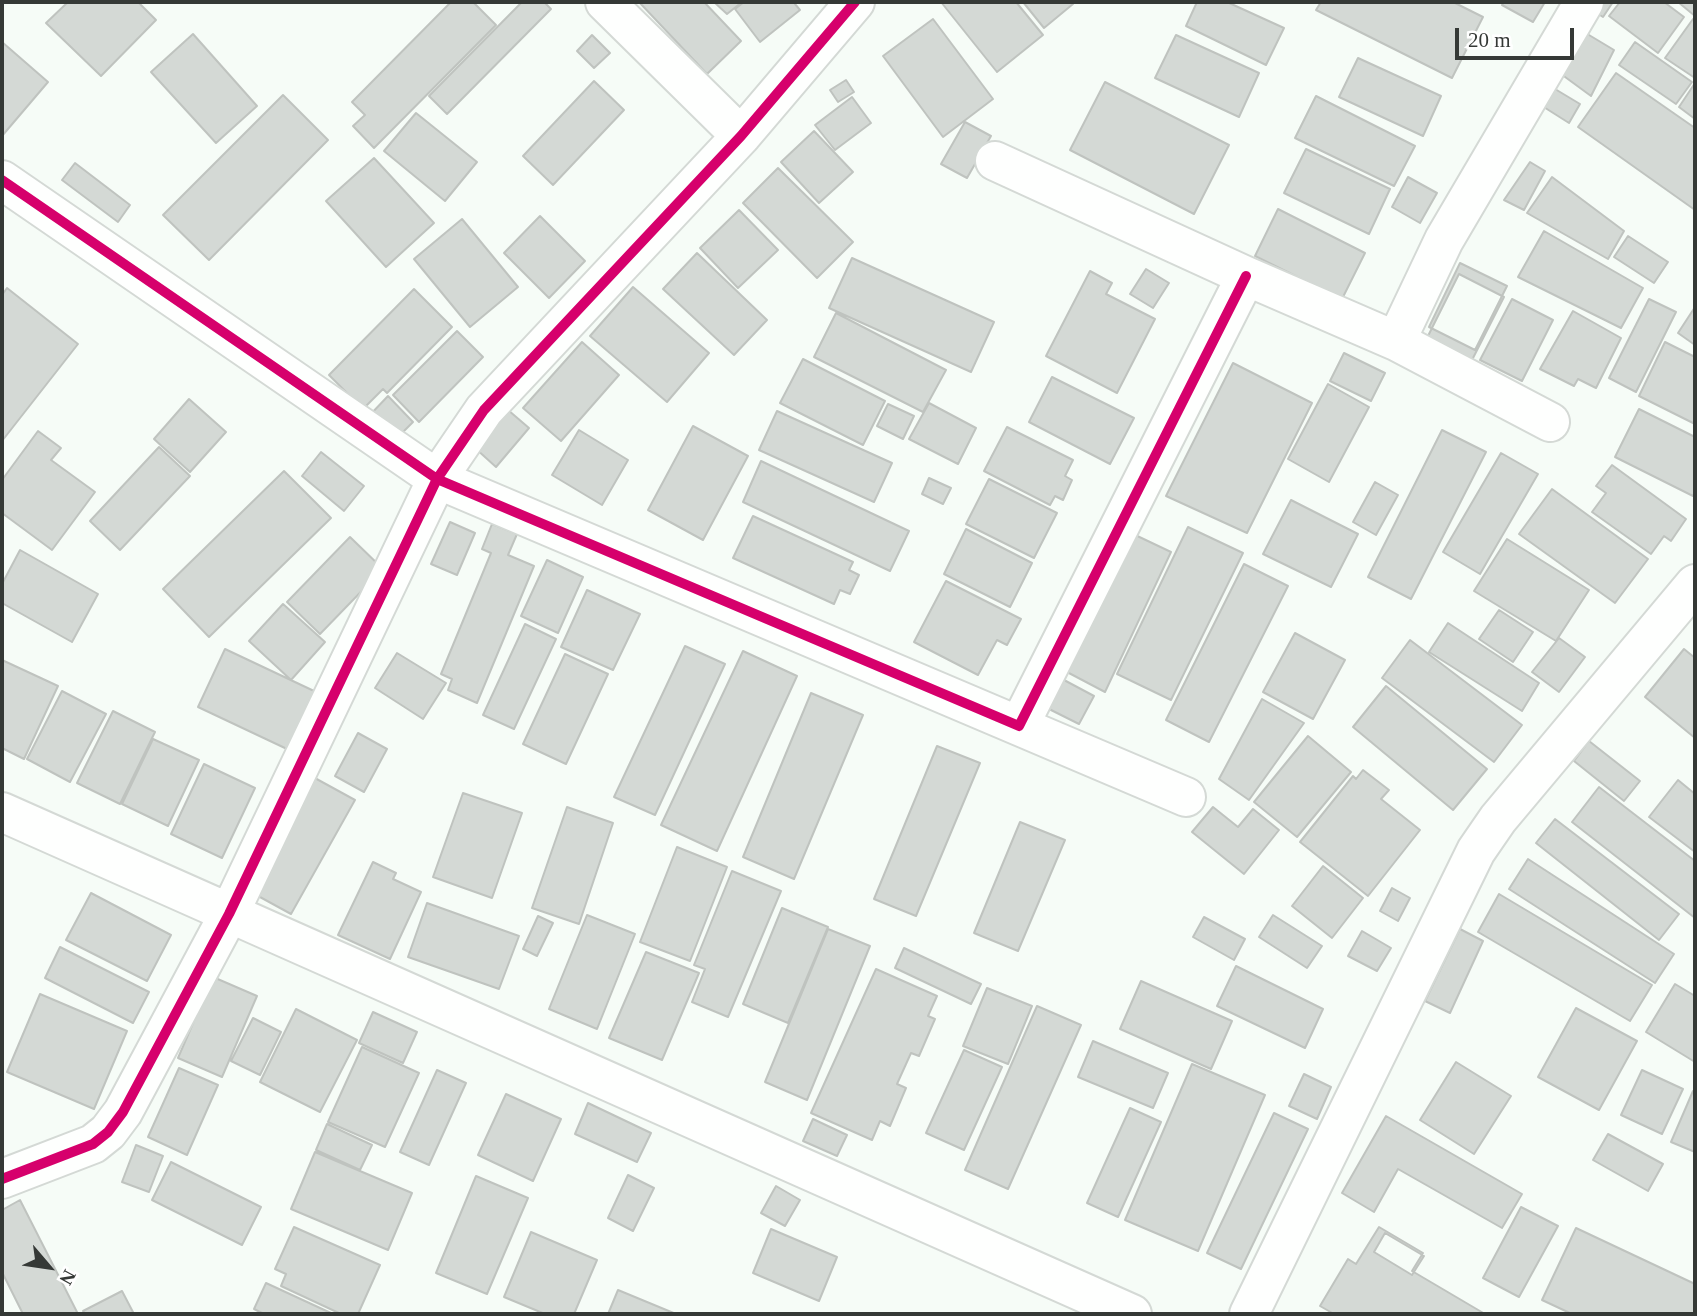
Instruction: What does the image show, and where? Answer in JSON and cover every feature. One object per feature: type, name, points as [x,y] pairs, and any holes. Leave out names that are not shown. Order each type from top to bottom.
[{"type":"street","points":[[605,2],[740,136]]},
{"type":"street","points":[[2,1179],[93,1144],[108,1132],[123,1112],[229,914],[436,479],[484,411],[740,136],[855,2]]},
{"type":"street","points":[[1396,341],[1444,240],[1584,2]]},
{"type":"street","points":[[995,161],[1246,276],[1396,341],[1550,422]]},
{"type":"street","points":[[2,180],[436,479],[1186,797]]},
{"type":"street","points":[[1019,726],[1246,276]]},
{"type":"street","points":[[1250,1314],[1476,851],[1498,819],[1695,584]]},
{"type":"street","points":[[2,812],[1132,1314]]},
{"type":"building","points":[[68,2],[138,2],[156,20],[101,76],[46,23]]},
{"type":"building","points":[[451,2],[473,2],[496,25],[374,148],[353,126],[365,115],[352,102]]},
{"type":"building","points":[[522,2],[544,2],[551,9],[447,114],[429,96]]},
{"type":"building","points":[[639,2],[704,2],[741,41],[707,74]]},
{"type":"building","points":[[714,2],[742,2],[727,14]]},
{"type":"building","points":[[744,2],[798,2],[795,4],[800,10],[760,42],[735,9]]},
{"type":"building","points":[[941,2],[1016,2],[1043,35],[997,72]]},
{"type":"building","points":[[1023,2],[1071,2],[1073,4],[1044,28]]},
{"type":"building","points":[[1197,2],[1227,2],[1284,28],[1266,65],[1186,26]]},
{"type":"building","points":[[1321,2],[1453,2],[1483,17],[1452,78],[1316,10]]},
{"type":"building","points":[[1504,2],[1545,2],[1533,22],[1502,5]]},
{"type":"building","points":[[1593,2],[1613,2],[1603,17],[1589,8]]},
{"type":"building","points":[[1620,2],[1664,2],[1684,17],[1658,53],[1609,16]]},
{"type":"building","points":[[1678,2],[1695,2],[1695,16]]},
{"type":"building","points":[[933,19],[993,99],[943,137],[883,56]]},
{"type":"building","points":[[1693,19],[1695,21],[1695,78],[1665,58]]},
{"type":"building","points":[[1584,32],[1614,50],[1591,96],[1561,74]]},
{"type":"building","points":[[193,34],[257,106],[216,143],[151,72]]},
{"type":"building","points":[[592,35],[610,53],[594,68],[577,51]]},
{"type":"building","points":[[1176,35],[1259,73],[1239,117],[1155,78]]},
{"type":"building","points":[[2,42],[48,82],[2,136]]},
{"type":"building","points":[[1635,42],[1692,82],[1676,104],[1619,65]]},
{"type":"building","points":[[1358,58],[1441,96],[1423,136],[1339,97]]},
{"type":"building","points":[[1616,73],[1695,128],[1695,210],[1578,127]]},
{"type":"building","points":[[846,80],[854,92],[838,102],[830,90]]},
{"type":"building","points":[[594,81],[624,110],[553,185],[523,156]]},
{"type":"building","points":[[1105,82],[1229,145],[1194,214],[1070,150]]},
{"type":"building","points":[[1695,83],[1695,119],[1679,107]]},
{"type":"building","points":[[1550,86],[1580,104],[1569,123],[1539,104]]},
{"type":"building","points":[[283,95],[328,140],[209,260],[163,215]]},
{"type":"building","points":[[1316,96],[1415,146],[1394,186],[1295,138]]},
{"type":"building","points":[[852,97],[871,123],[835,150],[815,125]]},
{"type":"building","points":[[416,113],[477,162],[445,201],[384,151]]},
{"type":"building","points":[[965,122],[991,136],[967,178],[941,164]]},
{"type":"building","points":[[814,131],[853,172],[819,203],[781,162]]},
{"type":"building","points":[[1306,149],[1390,189],[1369,234],[1284,193]]},
{"type":"building","points":[[374,158],[434,223],[386,267],[326,201]]},
{"type":"building","points":[[1530,162],[1545,171],[1524,210],[1504,200]]},
{"type":"building","points":[[75,163],[130,205],[118,222],[62,180]]},
{"type":"building","points":[[778,168],[853,242],[817,278],[743,203]]},
{"type":"building","points":[[1408,177],[1437,193],[1420,223],[1392,207]]},
{"type":"building","points":[[1552,177],[1624,231],[1608,259],[1527,213]]},
{"type":"building","points":[[1278,209],[1365,253],[1342,299],[1255,256]]},
{"type":"building","points":[[739,210],[778,250],[738,288],[700,248]]},
{"type":"building","points":[[540,216],[585,261],[549,298],[504,253]]},
{"type":"building","points":[[462,219],[518,287],[470,327],[414,259]]},
{"type":"building","points":[[1544,231],[1643,288],[1621,328],[1518,277]]},
{"type":"building","points":[[1628,236],[1668,262],[1654,283],[1614,257]]},
{"type":"building","points":[[697,253],[767,320],[734,355],[663,289]]},
{"type":"building","points":[[852,258],[994,322],[971,372],[829,308]]},
{"type":"building","points":[[1460,263],[1507,286],[1475,350],[1429,327]]},
{"type":"building","points":[[1146,269],[1169,283],[1153,308],[1130,294]]},
{"type":"building","points":[[1090,271],[1112,283],[1106,294],[1155,319],[1117,393],[1046,356]]},
{"type":"building","points":[[1459,274],[1504,297],[1471,362],[1426,340]]},
{"type":"building","points":[[633,287],[709,353],[667,402],[590,336]]},
{"type":"building","points":[[7,288],[78,344],[2,441],[2,295]]},
{"type":"building","points":[[414,289],[452,327],[387,393],[383,389],[363,409],[329,375]]},
{"type":"building","points":[[1512,299],[1553,320],[1522,381],[1480,360]]},
{"type":"building","points":[[1649,299],[1676,312],[1636,392],[1609,378]]},
{"type":"building","points":[[1695,307],[1695,345],[1678,333]]},
{"type":"building","points":[[1573,311],[1621,338],[1596,388],[1578,379],[1574,386],[1540,369]]},
{"type":"building","points":[[836,313],[946,370],[923,412],[814,357]]},
{"type":"building","points":[[457,331],[483,357],[419,422],[393,395]]},
{"type":"building","points":[[582,342],[619,375],[561,441],[523,408]]},
{"type":"building","points":[[1665,342],[1695,357],[1695,424],[1639,396]]},
{"type":"building","points":[[1344,353],[1385,373],[1371,401],[1330,381]]},
{"type":"building","points":[[803,359],[885,401],[863,445],[780,403]]},
{"type":"building","points":[[1233,363],[1312,403],[1247,533],[1166,496]]},
{"type":"building","points":[[1052,377],[1134,418],[1110,464],[1029,422]]},
{"type":"building","points":[[1328,384],[1369,407],[1329,482],[1288,459]]},
{"type":"building","points":[[388,396],[413,422],[393,442],[368,417]]},
{"type":"building","points":[[189,399],[226,432],[190,472],[154,439]]},
{"type":"building","points":[[929,403],[976,428],[958,464],[909,439]]},
{"type":"building","points":[[888,404],[914,416],[903,439],[877,426]]},
{"type":"building","points":[[1639,409],[1695,437],[1693,496],[1615,457]]},
{"type":"building","points":[[508,410],[529,428],[496,467],[475,448]]},
{"type":"building","points":[[777,411],[892,463],[874,502],[759,450]]},
{"type":"building","points":[[693,426],[748,456],[703,540],[648,510]]},
{"type":"building","points":[[1007,427],[1073,460],[1065,476],[1072,480],[1063,500],[1055,496],[1050,505],[984,471]]},
{"type":"building","points":[[579,430],[628,460],[602,505],[552,475]]},
{"type":"building","points":[[1442,430],[1486,452],[1411,599],[1368,577]]},
{"type":"building","points":[[38,431],[61,448],[51,460],[95,492],[52,550],[2,513],[2,480]]},
{"type":"building","points":[[159,447],[190,476],[120,550],[90,521]]},
{"type":"building","points":[[321,452],[364,486],[344,511],[302,476]]},
{"type":"building","points":[[1501,453],[1538,474],[1480,574],[1443,552]]},
{"type":"building","points":[[761,461],[909,531],[890,571],[743,502]]},
{"type":"building","points":[[1612,465],[1686,519],[1671,541],[1664,536],[1651,554],[1592,512],[1606,493],[1596,486]]},
{"type":"building","points":[[284,471],[331,518],[209,637],[163,589]]},
{"type":"building","points":[[929,478],[951,488],[943,504],[922,494]]},
{"type":"building","points":[[989,479],[1057,513],[1034,558],[966,524]]},
{"type":"building","points":[[1375,482],[1398,495],[1376,535],[1353,522]]},
{"type":"building","points":[[1552,489],[1648,559],[1615,603],[1519,534]]},
{"type":"building","points":[[1291,500],[1358,534],[1331,587],[1263,554]]},
{"type":"building","points":[[753,516],[853,562],[849,570],[859,575],[850,594],[840,590],[834,604],[733,558]]},
{"type":"building","points":[[450,522],[475,533],[457,575],[431,564]]},
{"type":"building","points":[[492,524],[517,534],[508,555],[534,566],[477,703],[448,690],[452,679],[441,674],[491,553],[482,549]]},
{"type":"building","points":[[1188,527],[1243,553],[1171,700],[1117,674]]},
{"type":"building","points":[[966,529],[1032,563],[1010,607],[944,574]]},
{"type":"building","points":[[1131,533],[1171,552],[1105,692],[1067,672]]},
{"type":"building","points":[[350,537],[383,569],[320,634],[287,602]]},
{"type":"building","points":[[1507,539],[1589,590],[1556,641],[1474,591]]},
{"type":"building","points":[[20,550],[98,594],[72,642],[2,603],[2,584]]},
{"type":"building","points":[[547,560],[583,577],[558,633],[521,616]]},
{"type":"building","points":[[1244,564],[1288,586],[1209,742],[1166,720]]},
{"type":"building","points":[[946,581],[1021,619],[1007,645],[997,640],[978,675],[914,642]]},
{"type":"building","points":[[587,590],[640,614],[613,670],[561,647]]},
{"type":"building","points":[[283,604],[325,642],[291,680],[249,641]]},
{"type":"building","points":[[1499,610],[1533,632],[1513,662],[1479,639]]},
{"type":"building","points":[[1448,623],[1539,683],[1522,711],[1429,652]]},
{"type":"building","points":[[525,624],[556,639],[514,729],[483,715]]},
{"type":"building","points":[[1295,633],[1345,660],[1313,719],[1263,692]]},
{"type":"building","points":[[1559,638],[1585,657],[1559,692],[1532,672]]},
{"type":"building","points":[[1410,640],[1522,725],[1494,762],[1382,678]]},
{"type":"building","points":[[685,646],[725,664],[655,815],[614,797]]},
{"type":"building","points":[[225,649],[314,691],[287,749],[198,707]]},
{"type":"building","points":[[1684,649],[1695,658],[1695,738],[1645,697]]},
{"type":"building","points":[[743,651],[797,676],[717,851],[661,825]]},
{"type":"building","points":[[397,653],[446,683],[423,719],[375,688]]},
{"type":"building","points":[[565,654],[608,674],[566,764],[523,744]]},
{"type":"building","points":[[2,660],[58,686],[24,759],[2,748]]},
{"type":"building","points":[[1064,680],[1094,696],[1079,724],[1049,709]]},
{"type":"building","points":[[1386,686],[1487,769],[1453,810],[1353,727]]},
{"type":"building","points":[[62,691],[106,714],[70,782],[27,759]]},
{"type":"building","points":[[811,693],[863,715],[794,879],[743,857]]},
{"type":"building","points":[[1262,699],[1304,723],[1249,800],[1219,779]]},
{"type":"building","points":[[113,711],[155,732],[120,804],[77,783]]},
{"type":"building","points":[[358,733],[387,749],[364,792],[335,776]]},
{"type":"building","points":[[1308,736],[1351,772],[1297,837],[1254,802]]},
{"type":"building","points":[[153,739],[199,760],[168,826],[122,804]]},
{"type":"building","points":[[1589,741],[1640,781],[1624,801],[1574,761]]},
{"type":"building","points":[[937,746],[980,763],[916,916],[874,899]]},
{"type":"building","points":[[204,764],[255,788],[222,858],[171,834]]},
{"type":"building","points":[[1363,770],[1389,790],[1381,799],[1420,830],[1368,896],[1300,842],[1353,776],[1356,779]]},
{"type":"building","points":[[313,777],[355,800],[291,914],[249,891]]},
{"type":"building","points":[[1678,780],[1695,794],[1695,852],[1649,817]]},
{"type":"building","points":[[1599,787],[1695,861],[1695,918],[1572,822]]},
{"type":"building","points":[[463,793],[522,813],[492,898],[433,877]]},
{"type":"building","points":[[567,807],[613,823],[579,924],[532,908]]},
{"type":"building","points":[[1213,807],[1238,827],[1253,809],[1279,830],[1244,874],[1192,832]]},
{"type":"building","points":[[1555,819],[1679,914],[1659,940],[1536,843]]},
{"type":"building","points":[[1020,822],[1065,840],[1018,951],[974,933]]},
{"type":"building","points":[[677,847],[727,867],[690,961],[640,942]]},
{"type":"building","points":[[1528,859],[1674,954],[1655,983],[1509,889]]},
{"type":"building","points":[[373,862],[396,873],[393,879],[421,892],[390,959],[338,935]]},
{"type":"building","points":[[1323,866],[1363,898],[1332,938],[1292,906]]},
{"type":"building","points":[[732,871],[781,891],[728,1017],[692,1002],[705,969],[694,965]]},
{"type":"building","points":[[1392,888],[1410,898],[1398,921],[1380,911]]},
{"type":"building","points":[[91,893],[171,935],[147,981],[66,940]]},
{"type":"building","points":[[1499,894],[1652,985],[1630,1021],[1478,932]]},
{"type":"building","points":[[427,903],[519,936],[499,989],[408,957]]},
{"type":"building","points":[[782,908],[828,927],[788,1023],[743,1004]]},
{"type":"building","points":[[587,915],[635,934],[597,1029],[549,1009]]},
{"type":"building","points":[[1273,915],[1322,946],[1307,968],[1259,937]]},
{"type":"building","points":[[538,916],[553,923],[537,956],[523,949]]},
{"type":"building","points":[[1204,917],[1245,939],[1234,960],[1193,937]]},
{"type":"building","points":[[828,929],[870,946],[807,1100],[765,1082]]},
{"type":"building","points":[[1460,929],[1483,941],[1450,1013],[1425,1001]]},
{"type":"building","points":[[1362,931],[1391,948],[1377,971],[1348,956]]},
{"type":"building","points":[[60,947],[149,992],[133,1023],[45,978]]},
{"type":"building","points":[[904,948],[981,984],[971,1004],[895,968]]},
{"type":"building","points":[[646,952],[699,973],[662,1060],[609,1038]]},
{"type":"building","points":[[1236,966],[1323,1009],[1305,1048],[1217,1006]]},
{"type":"building","points":[[876,969],[937,996],[928,1016],[935,1019],[919,1056],[911,1053],[897,1084],[906,1088],[890,1126],[880,1121],[872,1140],[811,1113]]},
{"type":"building","points":[[213,977],[257,996],[222,1077],[178,1058]]},
{"type":"building","points":[[1141,981],[1232,1021],[1211,1069],[1120,1029]]},
{"type":"building","points":[[1675,984],[1695,996],[1695,1062],[1646,1032]]},
{"type":"building","points":[[987,988],[1032,1006],[1008,1064],[963,1046]]},
{"type":"building","points":[[40,994],[127,1031],[94,1109],[7,1072]]},
{"type":"building","points":[[1037,1006],[1081,1025],[1008,1189],[965,1170]]},
{"type":"building","points":[[1576,1008],[1637,1041],[1599,1110],[1538,1077]]},
{"type":"building","points":[[296,1009],[357,1040],[320,1112],[260,1082]]},
{"type":"building","points":[[373,1012],[417,1032],[403,1063],[359,1043]]},
{"type":"building","points":[[253,1018],[281,1032],[260,1075],[231,1061]]},
{"type":"building","points":[[1093,1041],[1168,1073],[1153,1108],[1078,1077]]},
{"type":"building","points":[[362,1047],[419,1073],[385,1147],[328,1122]]},
{"type":"building","points":[[964,1050],[1002,1067],[964,1150],[926,1133]]},
{"type":"building","points":[[1456,1062],[1511,1096],[1474,1154],[1420,1120]]},
{"type":"building","points":[[1192,1064],[1265,1095],[1198,1251],[1125,1220]]},
{"type":"building","points":[[179,1068],[218,1085],[187,1155],[148,1137]]},
{"type":"building","points":[[437,1070],[466,1083],[429,1165],[400,1152]]},
{"type":"building","points":[[1642,1070],[1683,1089],[1662,1134],[1621,1115]]},
{"type":"building","points":[[1304,1074],[1331,1087],[1317,1119],[1289,1106]]},
{"type":"building","points":[[1695,1091],[1695,1152],[1671,1142]]},
{"type":"building","points":[[506,1094],[561,1119],[533,1181],[478,1155]]},
{"type":"building","points":[[588,1103],[651,1133],[637,1162],[575,1134]]},
{"type":"building","points":[[1130,1108],[1161,1122],[1118,1217],[1087,1203]]},
{"type":"building","points":[[1274,1113],[1308,1129],[1241,1269],[1207,1253]]},
{"type":"building","points":[[1386,1116],[1522,1194],[1502,1228],[1398,1169],[1374,1212],[1342,1193]]},
{"type":"building","points":[[813,1119],[847,1135],[837,1156],[803,1141]]},
{"type":"building","points":[[327,1124],[372,1145],[360,1170],[316,1150]]},
{"type":"building","points":[[1608,1134],[1663,1164],[1648,1191],[1593,1160]]},
{"type":"building","points":[[136,1145],[163,1156],[149,1192],[122,1182]]},
{"type":"building","points":[[315,1152],[412,1193],[388,1250],[291,1209]]},
{"type":"building","points":[[171,1162],[261,1207],[242,1245],[152,1200]]},
{"type":"building","points":[[628,1175],[654,1188],[633,1231],[608,1218]]},
{"type":"building","points":[[476,1176],[528,1198],[487,1294],[436,1273]]},
{"type":"building","points":[[776,1186],[800,1200],[785,1226],[761,1213]]},
{"type":"building","points":[[20,1200],[78,1314],[23,1314],[2,1272],[2,1210]]},
{"type":"building","points":[[1521,1207],[1558,1226],[1519,1297],[1483,1278]]},
{"type":"building","points":[[294,1227],[380,1265],[358,1314],[341,1314],[281,1286],[286,1274],[275,1269]]},
{"type":"building","points":[[1379,1227],[1423,1253],[1412,1271],[1485,1314],[1334,1314],[1320,1306],[1348,1259],[1356,1264]]},
{"type":"building","points":[[1576,1228],[1695,1284],[1695,1314],[1572,1314],[1542,1300]]},
{"type":"building","points":[[771,1229],[837,1257],[819,1301],[753,1273]]},
{"type":"building","points":[[531,1232],[597,1260],[574,1314],[545,1314],[504,1297]]},
{"type":"building","points":[[1385,1233],[1424,1256],[1412,1275],[1374,1252]]},
{"type":"building","points":[[266,1283],[333,1314],[264,1314],[254,1309]]},
{"type":"building","points":[[618,1290],[676,1314],[608,1314]]},
{"type":"building","points":[[122,1291],[134,1314],[85,1314],[83,1311]]},
{"type":"cycle path","points":[[2,1179],[93,1144],[108,1132],[123,1112],[229,914],[437,479],[484,410],[741,136],[855,2]]},
{"type":"cycle path","points":[[2,180],[437,479],[1019,726],[1246,276]]}]
